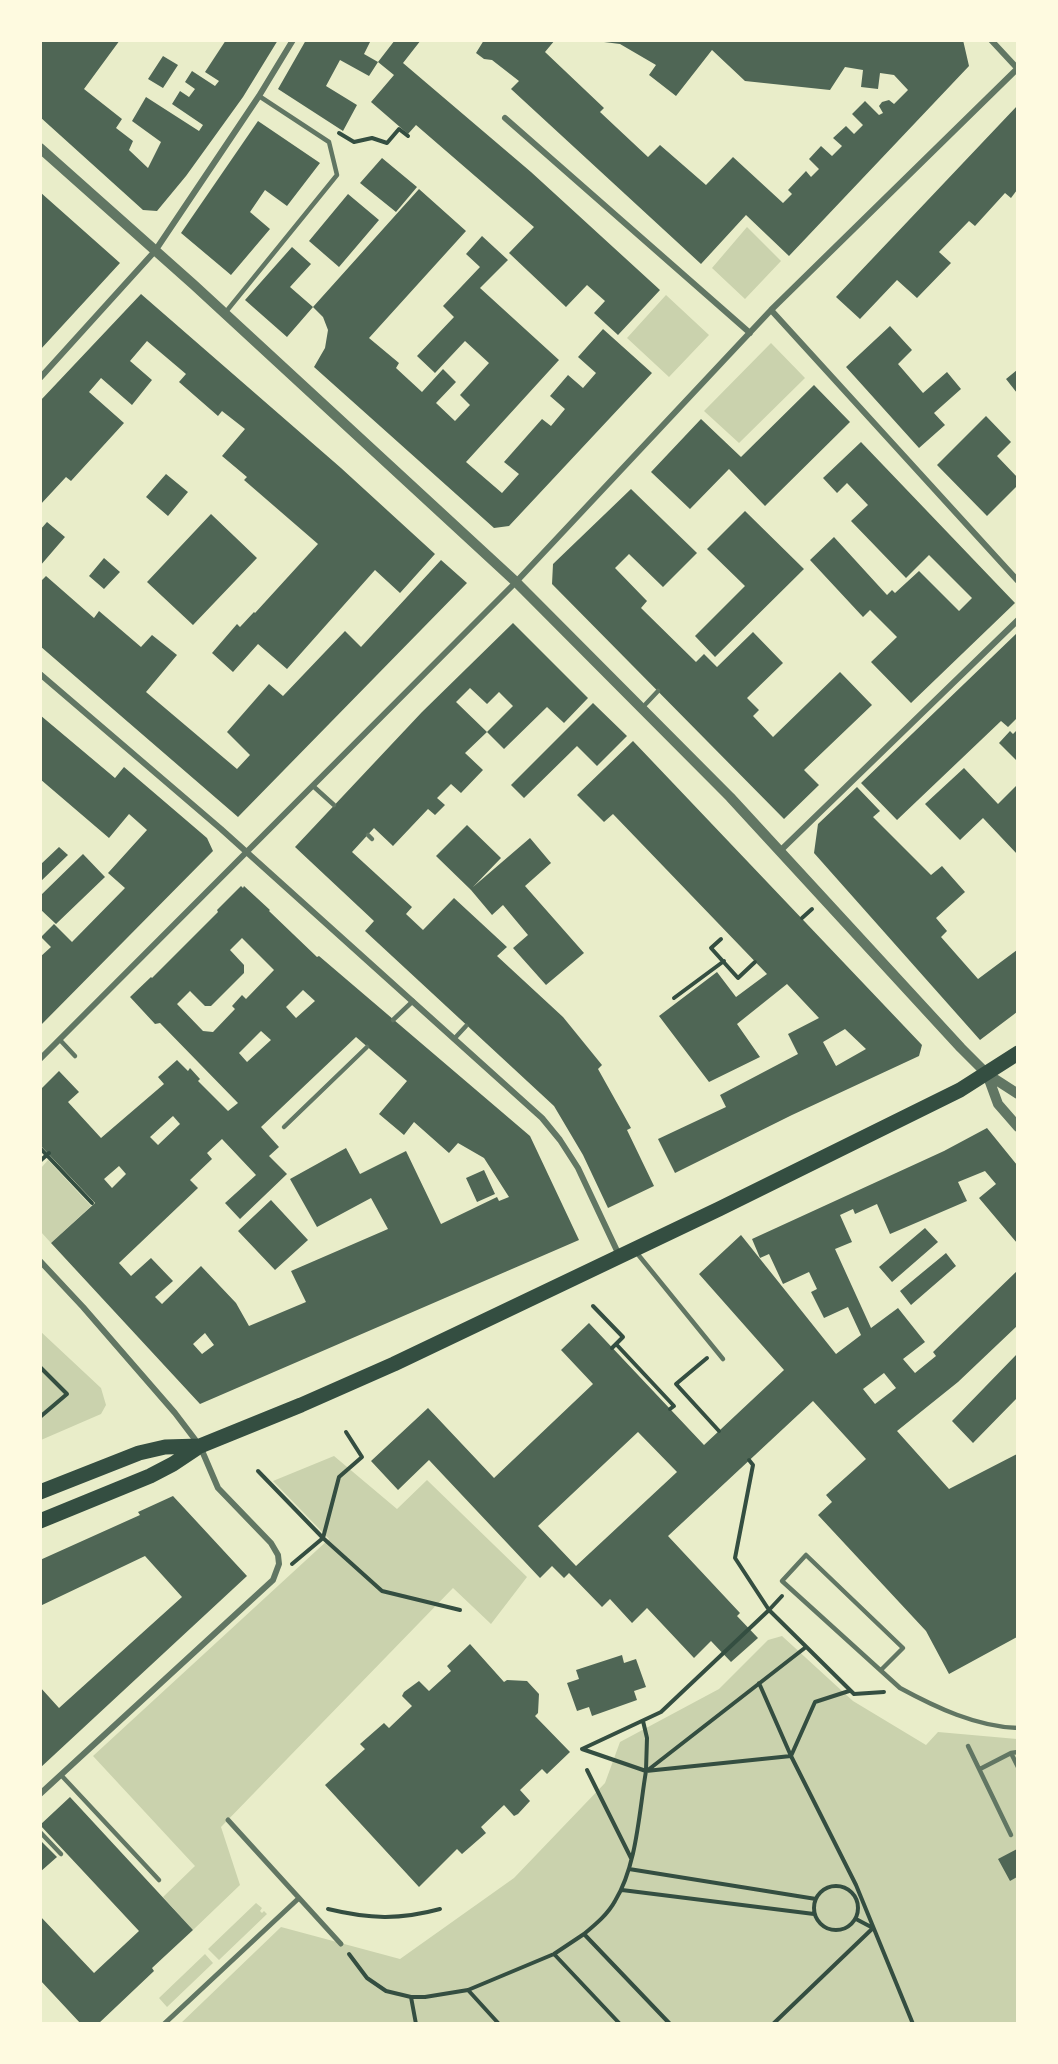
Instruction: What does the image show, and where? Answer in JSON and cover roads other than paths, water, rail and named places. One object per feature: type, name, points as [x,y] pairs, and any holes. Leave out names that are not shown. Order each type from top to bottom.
[{"type":"main road","points":[[40,1521],[150,1476],[200,1446],[394,1364],[799,1170],[960,1090],[1017,1053]]},
{"type":"main road","points":[[40,1492],[139,1453],[165,1447],[200,1446]]},
{"type":"street","points":[[40,378],[155,251],[259,96],[293,40]]},
{"type":"street","points":[[40,1059],[516,582],[771,310],[1017,68],[991,40]]},
{"type":"street","points":[[506,118],[750,333]]},
{"type":"street","points":[[40,148],[225,313],[516,582],[730,797],[987,1074],[1017,1094]]},
{"type":"street","points":[[771,310],[1017,581]]},
{"type":"street","points":[[780,851],[1017,620]]},
{"type":"street","points":[[40,674],[248,852],[529,1106],[560,1140],[578,1168],[619,1256]]},
{"type":"street","points":[[987,1074],[998,1104],[1017,1127]]},
{"type":"street","points":[[40,1262],[83,1307],[170,1407],[200,1446],[218,1488],[271,1543],[278,1555],[279,1564],[273,1580],[40,1794]]},
{"type":"street","points":[[228,1820],[341,1944]]},
{"type":"street","points":[[164,2024],[299,1898]]},
{"type":"lane","points":[[225,313],[337,175],[329,142],[259,96]]},
{"type":"lane","points":[[642,708],[658,691]]},
{"type":"lane","points":[[313,786],[334,805]]},
{"type":"lane","points":[[368,835],[372,840]]},
{"type":"lane","points":[[393,1020],[413,1001]]},
{"type":"lane","points":[[454,1038],[466,1026]]},
{"type":"lane","points":[[60,1040],[75,1056]]},
{"type":"lane","points":[[284,1127],[367,1047]]},
{"type":"lane","points":[[634,1249],[723,1359]]},
{"type":"lane","points":[[881,1670],[903,1648],[806,1555],[782,1581],[881,1670],[904,1690],[920,1700],[962,1717],[1017,1728]]},
{"type":"lane","points":[[968,1746],[1011,1835]]},
{"type":"lane","points":[[980,1769],[1017,1752]]},
{"type":"lane","points":[[1011,1754],[1017,1767]]},
{"type":"lane","points":[[61,1775],[159,1880]]},
{"type":"lane","points":[[40,1832],[61,1854]]}]
